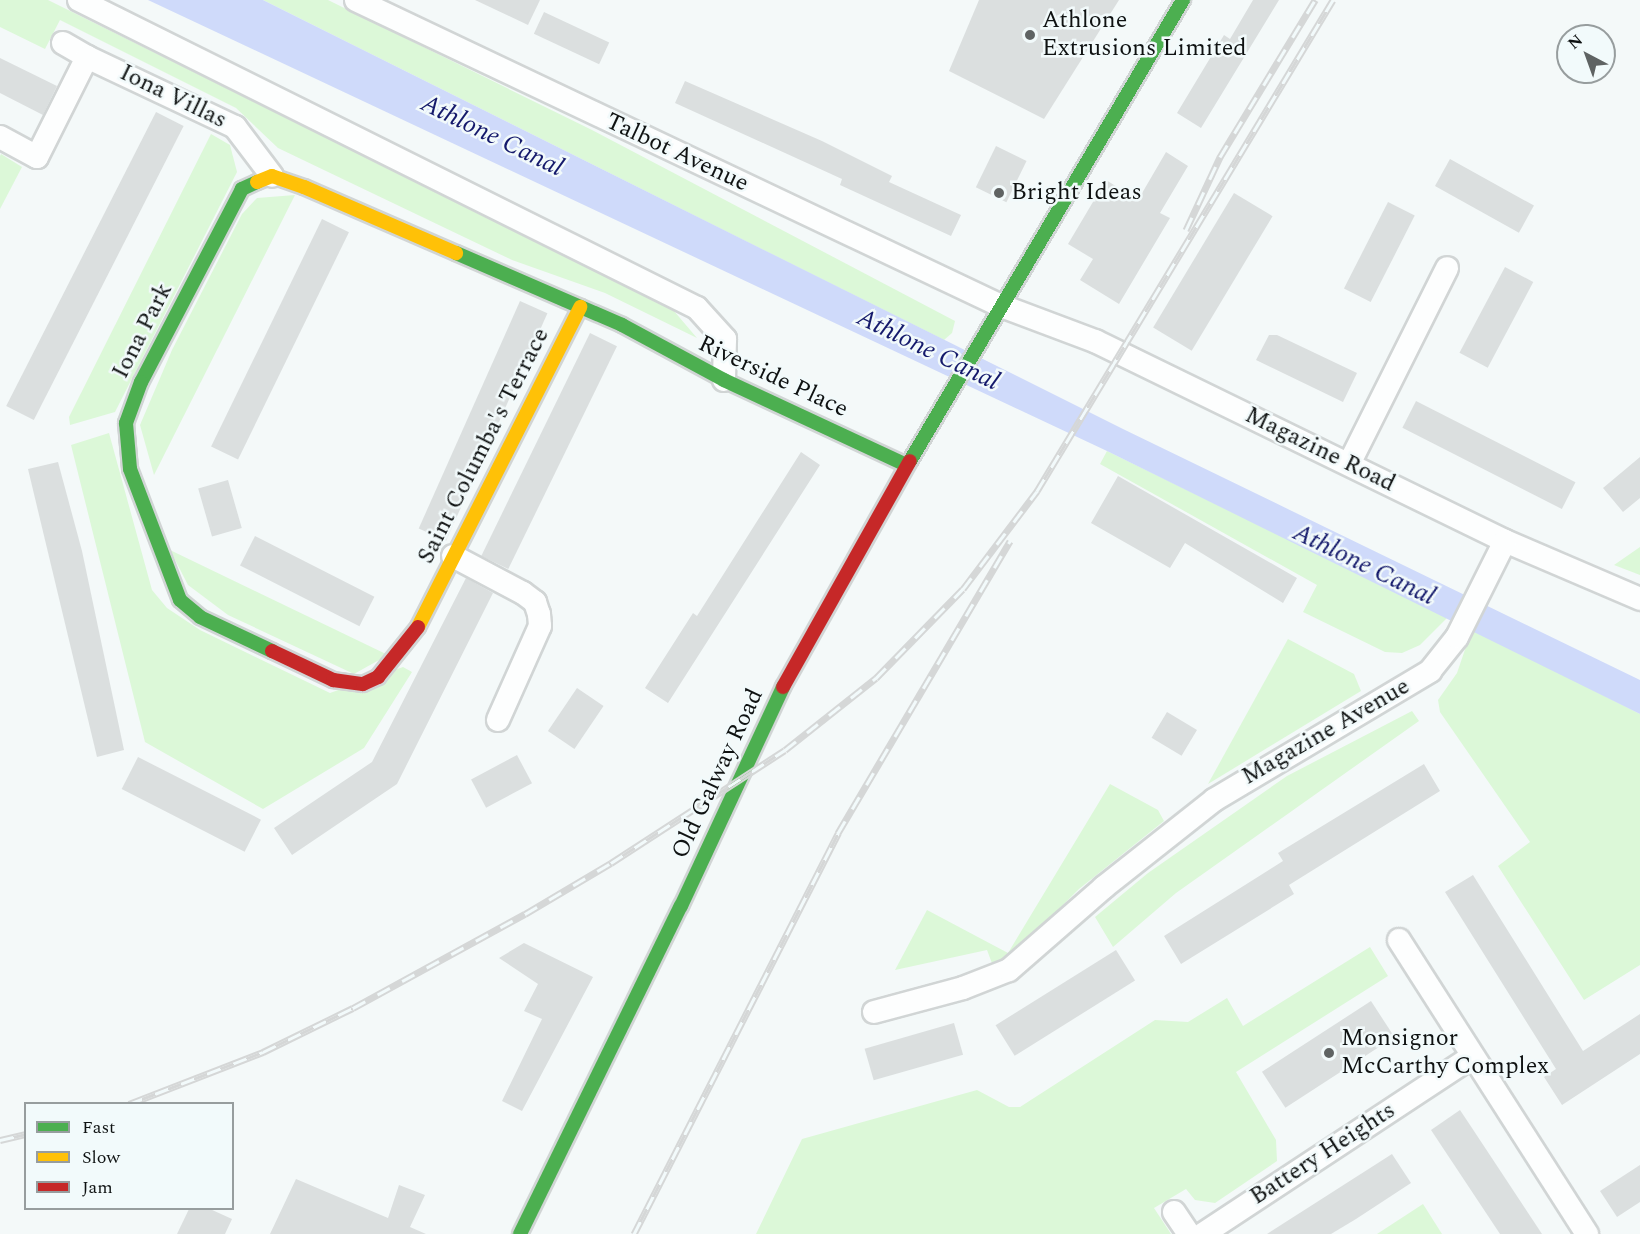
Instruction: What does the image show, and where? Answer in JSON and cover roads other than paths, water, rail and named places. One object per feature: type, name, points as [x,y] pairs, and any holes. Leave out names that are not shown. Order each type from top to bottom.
[{"type":"street","points":[[79,0],[697,308],[725,339],[724,380]]},
{"type":"street","name":"Talbot Avenue","points":[[356,0],[999,305]]},
{"type":"street","name":"Old Galway Road","points":[[520,1234],[686,897],[766,717],[906,465],[999,305],[1183,0]]},
{"type":"street","name":"Iona Villas","points":[[63,43],[87,57],[235,127],[272,176]]},
{"type":"street","points":[[0,137],[37,157],[87,57]]},
{"type":"street","points":[[272,176],[580,307]]},
{"type":"street","name":"Iona Park","points":[[272,176],[243,189],[141,382],[126,423],[130,469],[163,561],[180,600],[200,617],[333,680],[363,684],[378,676],[412,639],[428,606]]},
{"type":"street","points":[[1349,464],[1447,268]]},
{"type":"street","name":"Magazine Road","points":[[999,305],[1095,341],[1505,541],[1640,599]]},
{"type":"street","name":"Riverside Place","points":[[580,307],[622,326],[724,380],[906,465]]},
{"type":"street","name":"Saint Columba's Terrace","points":[[428,606],[580,307]]},
{"type":"street","name":"Magazine Avenue","points":[[874,1012],[1000,975],[1020,963],[1104,887],[1244,779],[1430,672],[1457,637],[1476,594],[1505,541]]},
{"type":"street","points":[[453,556],[523,592],[536,602],[540,626],[498,720]]},
{"type":"street","points":[[1399,940],[1587,1234]]},
{"type":"street","name":"Battery Heights","points":[[1203,1234],[1473,1056]]},
{"type":"street","points":[[1174,1212],[1189,1234]]},
{"type":"water","name":"Athlone Canal","points":[[148,0],[263,0],[1123,429],[1640,680],[1640,714],[1107,451]]},
{"type":"railway","points":[[1186,230],[1220,157],[1315,0]]},
{"type":"railway","points":[[134,1102],[263,1052],[353,1008],[525,914],[611,863],[785,750],[876,678],[963,589],[1037,491],[1333,0]]},
{"type":"railway","points":[[634,1234],[838,833],[1010,541]]},
{"type":"railway","points":[[0,1140],[24,1134]]},
{"type":"place","name":"Athlone Extrusions Limited","points":[[1030,35]]},
{"type":"place","name":"Bright Ideas","points":[[999,193]]},
{"type":"place","name":"Monsignor McCarthy Complex","points":[[1329,1053]]}]
